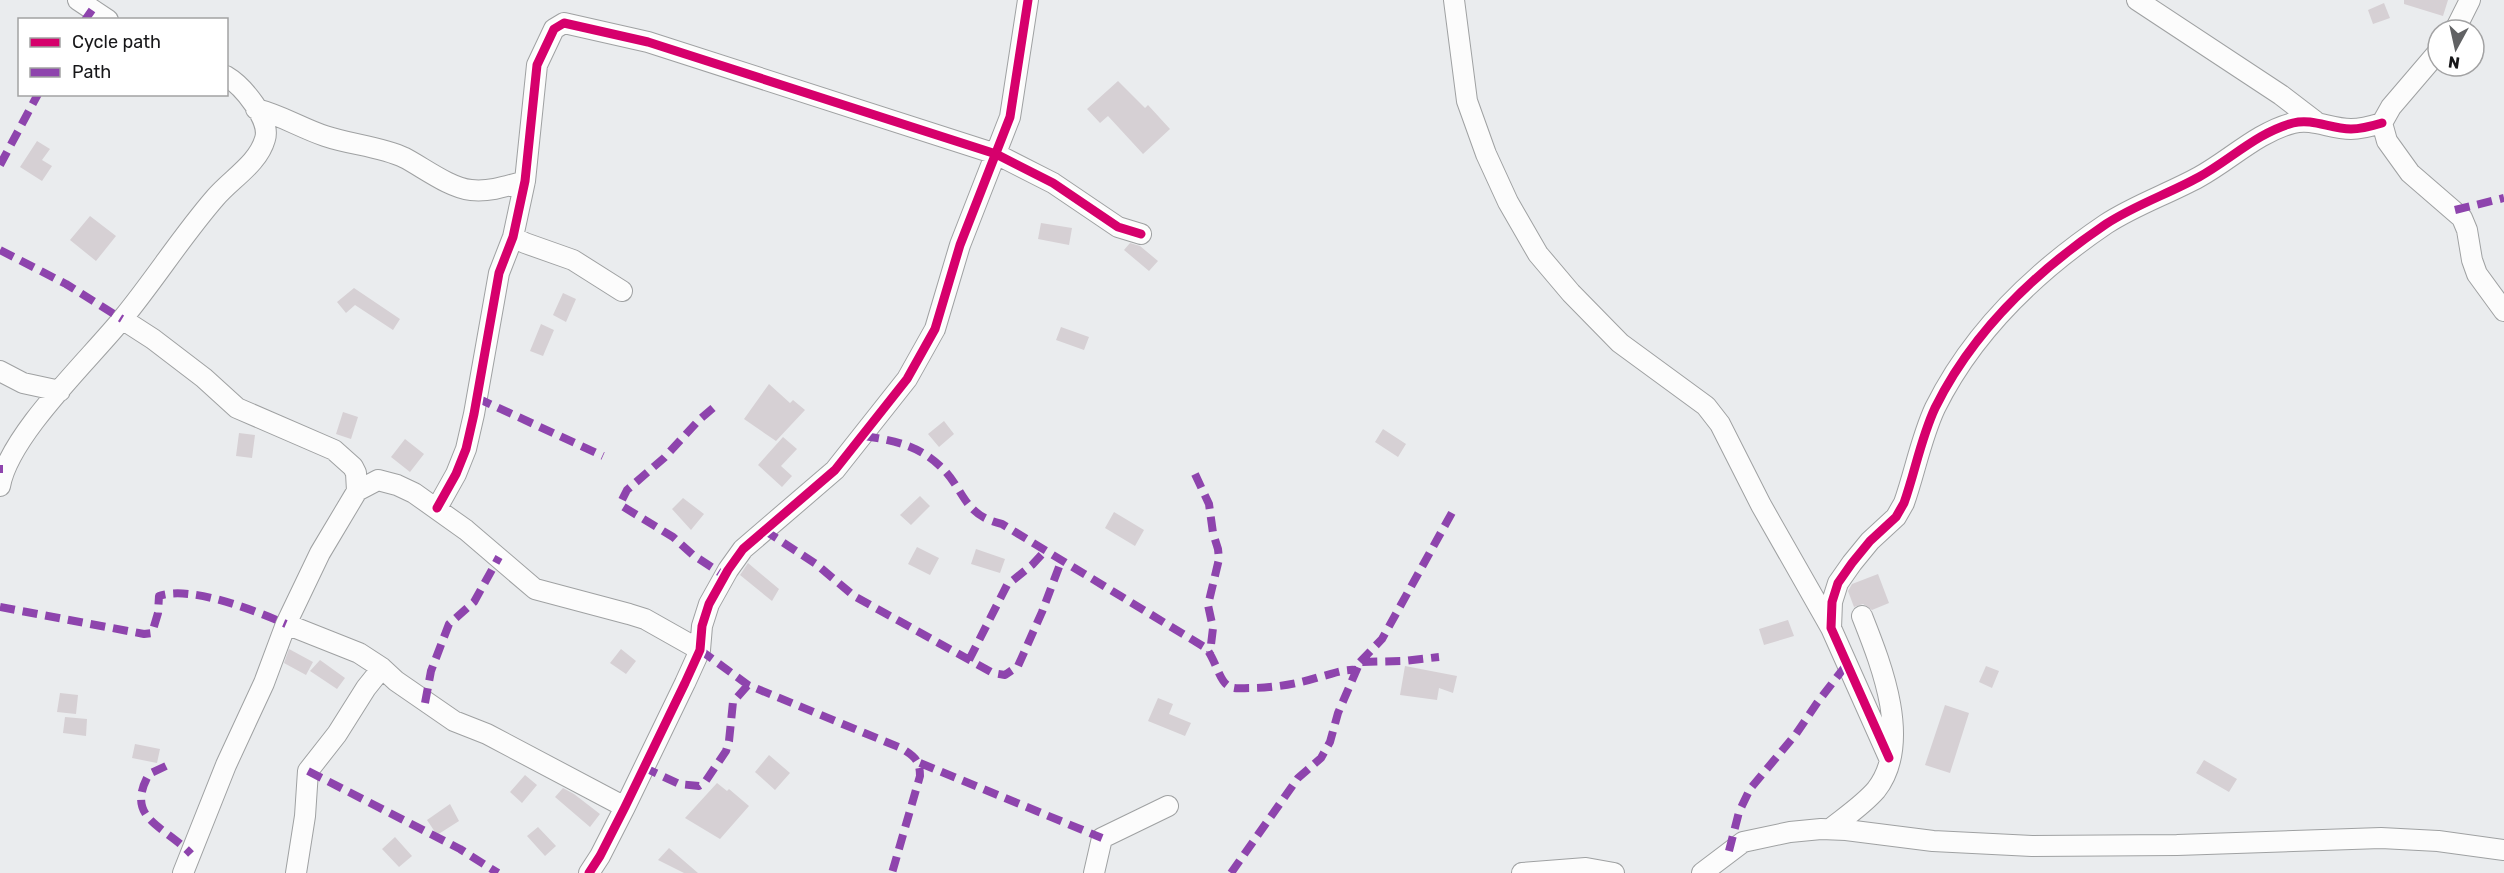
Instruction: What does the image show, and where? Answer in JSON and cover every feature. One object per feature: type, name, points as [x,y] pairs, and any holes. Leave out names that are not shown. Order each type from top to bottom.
[{"type":"street","points":[[78,0],[105,18]]},
{"type":"street","points":[[589,873],[626,807],[700,650],[702,626],[709,604],[743,549],[835,470],[907,379],[937,323],[954,261],[1010,117],[1028,0]]},
{"type":"street","points":[[1454,0],[1467,101],[1486,154],[1508,202],[1538,254],[1571,293],[1620,343],[1706,406],[1720,424],[1761,505],[1831,628],[1889,758]]},
{"type":"street","points":[[2137,0],[2282,95],[2315,121]]},
{"type":"street","points":[[2461,18],[2470,0]]},
{"type":"street","points":[[437,508],[456,474],[466,449],[499,273],[513,237],[525,181],[537,65],[554,29],[564,23],[648,42],[996,154],[1053,183],[1118,227],[1140,234]]},
{"type":"street","points":[[2426,66],[2391,107],[2382,123],[2387,141],[2410,173],[2462,218],[2477,274],[2504,311]]},
{"type":"street","points":[[0,486],[3,469],[21,438],[122,319],[216,197],[245,169],[261,148],[267,131],[263,117],[247,95],[228,78]]},
{"type":"street","points":[[256,109],[277,114],[323,136],[383,150],[404,158],[467,190],[486,191],[525,181]]},
{"type":"street","points":[[1831,628],[1832,602],[1838,584],[1870,541],[1896,517],[1904,503],[1936,408],[1970,350],[2009,303],[2060,259],[2106,224],[2165,192],[2196,179],[2275,130],[2292,123],[2315,121],[2350,129],[2382,123]]},
{"type":"street","points":[[513,237],[573,260],[622,291]]},
{"type":"street","points":[[122,319],[153,339],[204,378],[237,408],[322,444],[343,456],[356,473],[357,491]]},
{"type":"street","points":[[0,370],[22,384],[60,391]]},
{"type":"street","points":[[183,873],[226,765],[264,683],[286,624],[320,553],[357,491],[370,483],[386,481],[414,493],[437,508],[535,589],[629,614],[645,620],[700,650]]},
{"type":"street","points":[[1830,830],[1876,789],[1885,776],[1894,736],[1891,707],[1878,657],[1862,616]]},
{"type":"street","points":[[286,624],[359,653],[454,722],[487,734],[626,807]]},
{"type":"street","points":[[296,873],[304,823],[308,771],[338,734],[366,688],[382,668]]},
{"type":"street","points":[[1094,873],[1101,838],[1168,806]]},
{"type":"street","points":[[1702,873],[1743,842],[1790,832],[1830,830],[1934,841],[2032,846],[2177,846],[2381,838],[2438,840],[2504,850]]},
{"type":"street","points":[[1522,873],[1586,868],[1614,873]]},
{"type":"building","points":[[2404,0],[2448,0],[2443,16],[2404,4]]},
{"type":"building","points":[[2384,3],[2390,18],[2373,24],[2368,10]]},
{"type":"building","points":[[1118,81],[1145,108],[1148,105],[1170,129],[1143,154],[1108,116],[1100,123],[1087,109]]},
{"type":"building","points":[[37,141],[50,149],[42,160],[52,166],[42,181],[20,167]]},
{"type":"building","points":[[90,216],[116,236],[96,261],[70,240]]},
{"type":"building","points":[[1041,223],[1072,228],[1069,245],[1038,239]]},
{"type":"building","points":[[1130,243],[1140,246],[1158,261],[1149,271],[1124,250]]},
{"type":"building","points":[[354,288],[400,319],[393,330],[355,305],[346,313],[337,302]]},
{"type":"building","points":[[563,293],[576,299],[566,322],[553,315]]},
{"type":"building","points":[[541,324],[554,330],[543,356],[530,351]]},
{"type":"building","points":[[1061,327],[1089,337],[1084,350],[1056,340]]},
{"type":"building","points":[[769,384],[790,403],[793,400],[805,410],[776,441],[744,419]]},
{"type":"building","points":[[343,412],[358,417],[351,439],[336,434]]},
{"type":"building","points":[[944,421],[954,434],[939,447],[928,434]]},
{"type":"building","points":[[1383,429],[1406,444],[1398,457],[1375,442]]},
{"type":"building","points":[[239,433],[255,435],[252,458],[236,456]]},
{"type":"building","points":[[783,437],[797,449],[781,466],[792,476],[782,487],[758,465]]},
{"type":"building","points":[[405,439],[424,454],[410,472],[391,457]]},
{"type":"building","points":[[920,496],[930,506],[911,525],[900,515]]},
{"type":"building","points":[[683,498],[704,514],[691,530],[672,509]]},
{"type":"building","points":[[1114,512],[1144,530],[1135,546],[1105,528]]},
{"type":"building","points":[[917,547],[939,558],[930,575],[908,564]]},
{"type":"building","points":[[976,549],[1005,559],[1000,573],[971,564]]},
{"type":"building","points":[[748,563],[779,589],[772,601],[740,575]]},
{"type":"building","points":[[1878,574],[1889,603],[1872,610],[1863,604],[1854,607],[1848,591],[1852,584]]},
{"type":"building","points":[[1788,620],[1794,636],[1764,645],[1759,629]]},
{"type":"building","points":[[289,649],[313,662],[306,675],[284,663]]},
{"type":"building","points":[[621,649],[636,661],[626,674],[610,663]]},
{"type":"building","points":[[320,660],[345,678],[337,689],[310,671]]},
{"type":"building","points":[[1405,666],[1457,676],[1453,693],[1439,688],[1437,700],[1400,695]]},
{"type":"building","points":[[1986,666],[1999,671],[1992,688],[1979,682]]},
{"type":"building","points":[[60,693],[78,695],[76,714],[57,712]]},
{"type":"building","points":[[1158,698],[1173,704],[1169,714],[1191,723],[1185,736],[1148,721]]},
{"type":"building","points":[[1945,705],[1969,713],[1950,773],[1925,765]]},
{"type":"building","points":[[65,717],[87,719],[86,736],[63,733]]},
{"type":"building","points":[[135,744],[160,749],[157,763],[132,758]]},
{"type":"building","points":[[769,755],[790,773],[775,790],[755,772]]},
{"type":"building","points":[[2204,760],[2237,779],[2229,792],[2196,773]]},
{"type":"building","points":[[525,775],[537,785],[522,803],[510,792]]},
{"type":"building","points":[[717,783],[727,791],[729,789],[749,806],[720,839],[685,818]]},
{"type":"building","points":[[563,788],[600,814],[590,827],[555,797]]},
{"type":"building","points":[[450,804],[459,821],[437,835],[427,820]]},
{"type":"building","points":[[538,827],[556,846],[545,856],[527,836]]},
{"type":"building","points":[[395,837],[412,856],[399,867],[382,849]]},
{"type":"building","points":[[669,848],[698,873],[684,873],[658,860]]},
{"type":"marked path","points":[[86,18],[92,10]]},
{"type":"marked path","points":[[0,165],[37,96]]},
{"type":"marked path","points":[[2455,210],[2504,198]]},
{"type":"marked path","points":[[0,250],[66,284],[122,319]]},
{"type":"marked path","points":[[477,398],[603,456]]},
{"type":"marked path","points":[[713,408],[664,458],[627,490],[622,506],[673,537],[693,555],[725,576]]},
{"type":"marked path","points":[[864,436],[885,439],[914,448],[932,459],[948,475],[971,508],[979,514],[1002,524],[1206,648],[1229,687],[1276,686],[1356,670]]},
{"type":"marked path","points":[[1195,474],[1209,504],[1219,559],[1208,605],[1213,628],[1210,653]]},
{"type":"marked path","points":[[1360,662],[1382,639],[1454,509]]},
{"type":"marked path","points":[[764,530],[816,564],[854,596],[993,673],[1005,675],[1018,666],[1062,559]]},
{"type":"marked path","points":[[969,660],[1007,585],[1032,565],[1046,550]]},
{"type":"marked path","points":[[425,703],[431,671],[449,624],[474,602],[499,557]]},
{"type":"marked path","points":[[0,607],[144,634],[152,633],[158,613],[159,596],[188,594],[223,601],[286,624]]},
{"type":"marked path","points":[[700,650],[748,685],[901,748],[915,759],[919,766],[920,776],[892,873]]},
{"type":"marked path","points":[[1231,873],[1298,778],[1321,758],[1330,742],[1338,713],[1360,662],[1439,657]]},
{"type":"marked path","points":[[1729,851],[1739,812],[1750,789],[1796,734],[1847,664]]},
{"type":"marked path","points":[[643,767],[679,784],[699,786],[705,782],[726,751],[733,702],[748,685]]},
{"type":"marked path","points":[[920,763],[1102,838]]},
{"type":"marked path","points":[[166,766],[149,774],[141,801],[150,820],[191,854]]},
{"type":"marked path","points":[[308,771],[460,849],[498,873]]},
{"type":"cycle path","points":[[589,873],[625,807],[685,683],[700,650],[702,626],[709,604],[728,570],[743,549],[835,470],[907,379],[935,329],[960,245],[1010,117],[1028,0]]},
{"type":"cycle path","points":[[437,508],[456,474],[466,449],[474,414],[499,273],[513,237],[525,181],[537,65],[554,29],[564,23],[648,42],[996,154],[1053,183],[1118,227],[1141,234]]},
{"type":"cycle path","points":[[1889,758],[1831,628],[1832,602],[1838,583],[1852,563],[1870,541],[1896,517],[1904,503],[1935,408],[1950,380],[1987,329],[2031,283],[2106,224],[2199,177],[2268,133],[2300,122],[2351,129],[2382,123]]}]
